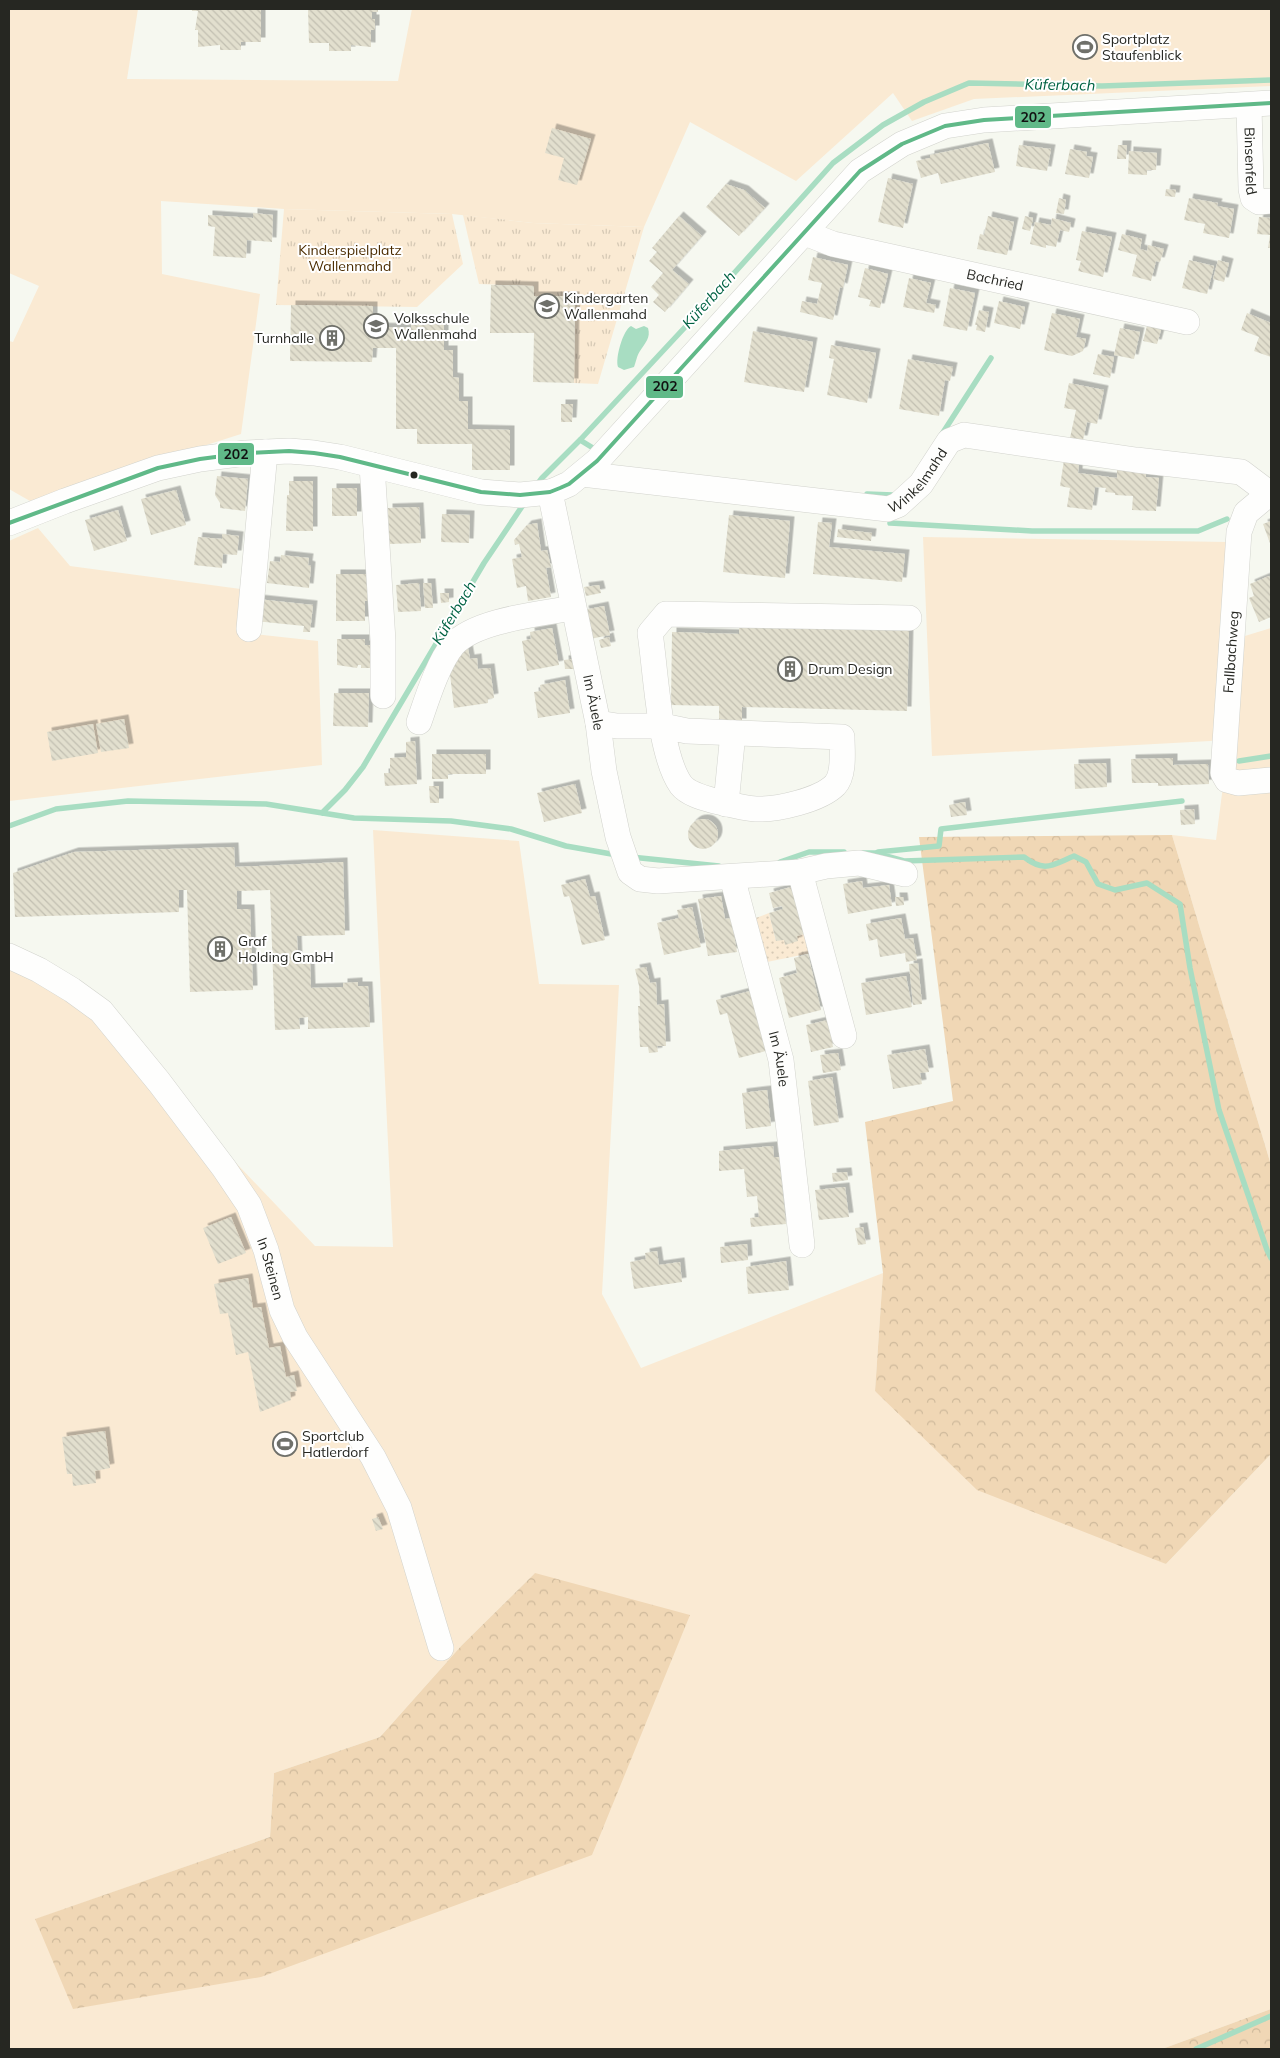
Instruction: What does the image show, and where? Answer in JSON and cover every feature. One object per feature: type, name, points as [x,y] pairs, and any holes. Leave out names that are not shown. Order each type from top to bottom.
[{"type":"street","name":"Binsenfeld","points":[[1260,104],[1251,190],[1253,198],[1259,202],[1271,202]]},
{"type":"street","points":[[9,523],[158,468],[200,459],[265,452],[301,452],[340,457],[480,492],[539,493],[569,484],[597,461],[860,171],[902,144],[945,126],[984,120],[1260,104]]},
{"type":"street","name":"Bachried","points":[[805,233],[832,244],[1187,322]]},
{"type":"street","name":"Winkelmahd","points":[[582,474],[888,509],[898,505],[921,484],[949,441],[964,435],[1136,460],[1241,472],[1270,493]]},
{"type":"street","points":[[249,630],[265,452]]},
{"type":"street","points":[[372,465],[383,640],[384,696]]},
{"type":"street","name":"Im Äuele","points":[[539,493],[572,608],[598,723],[604,772],[618,837],[630,872],[640,879],[658,881],[800,872],[826,866],[859,863],[905,874]]},
{"type":"street","name":"Fallbachweg","points":[[1270,493],[1246,513],[1239,532],[1223,773],[1227,780],[1238,783],[1271,780]]},
{"type":"street","points":[[419,722],[437,674],[453,645],[472,631],[494,623],[572,608]]},
{"type":"street","points":[[598,723],[617,726],[663,726],[687,731],[842,737],[841,770],[836,784],[820,795],[788,805],[757,809],[700,797],[682,787],[673,772],[667,751],[663,726],[650,633],[666,614],[909,618]]},
{"type":"street","points":[[726,804],[733,733]]},
{"type":"street","points":[[800,872],[844,1036]]},
{"type":"street","name":"Im Äuele","points":[[732,877],[781,1060],[802,1245]]},
{"type":"street","name":"In Steinen","points":[[9,956],[39,970],[101,1010],[159,1082],[224,1168],[249,1205],[266,1250],[282,1310],[295,1337],[373,1457],[399,1508],[441,1648]]},
{"type":"green space","points":[[9,9],[138,9],[127,79],[398,81],[412,9],[1271,9],[1271,86],[974,99],[912,121],[893,93],[796,181],[690,122],[644,227],[533,223],[452,214],[284,209],[161,201],[162,274],[260,294],[241,434],[30,501],[9,489],[9,341],[13,342],[39,286],[9,273]]},
{"type":"green space","name":"Kinderspielplatz Wallenmahd","points":[[284,209],[452,214],[463,264],[417,307],[276,305]]},
{"type":"green space","points":[[463,215],[533,223],[644,227],[598,384],[574,383],[575,297],[534,296],[534,286],[479,284]]},
{"type":"green space","points":[[38,528],[70,566],[248,590],[244,633],[318,641],[322,765],[9,801],[9,541]]},
{"type":"green space","points":[[923,537],[1227,542],[1222,643],[1271,628],[1271,1165],[1172,835],[1216,840],[1229,740],[932,756]]},
{"type":"green space","points":[[373,830],[519,841],[539,984],[619,985],[602,1294],[641,1368],[883,1273],[875,1391],[1166,1564],[1271,1454],[1271,2009],[1162,2049],[9,2049],[9,962],[85,1004],[315,1246],[393,1247]],"holes":[[[535,1573],[261,1977],[36,1919],[270,1837],[274,1773],[380,1737],[462,1645]]]},
{"type":"green space","points":[[1172,835],[1271,1165],[1271,1454],[1166,1564],[977,1490],[875,1391],[883,1273],[865,1122],[953,1101],[919,837]]},
{"type":"green space","points":[[793,878],[816,952],[767,962],[753,919],[769,913],[776,941],[803,934],[790,882]]},
{"type":"green space","points":[[535,1573],[690,1615],[592,1855],[261,1977],[73,2009],[35,1919],[270,1837],[274,1773],[380,1737],[462,1645]]},
{"type":"green space","points":[[1271,2009],[1271,2049],[1162,2049]]},
{"type":"shaded area","points":[[631,326],[636,329],[644,326],[648,328],[649,335],[638,354],[634,367],[624,370],[618,367],[617,363],[620,345],[625,333]]},
{"type":"building","points":[[192,9],[261,9],[261,42],[241,42],[241,50],[220,50],[220,45],[198,47],[198,30],[195,30],[198,11],[192,11]]},
{"type":"building","points":[[308,9],[378,9],[378,12],[372,12],[372,19],[375,19],[375,30],[371,30],[371,47],[351,45],[351,51],[329,51],[329,43],[309,43]]},
{"type":"building","points":[[552,128],[591,139],[577,185],[558,180],[564,158],[545,153]]},
{"type":"building","points":[[988,143],[995,172],[941,184],[938,173],[921,178],[916,161],[930,158],[930,155]]},
{"type":"building","points":[[1019,145],[1051,149],[1047,171],[1016,166]]},
{"type":"building","points":[[1118,145],[1127,145],[1126,159],[1117,159]]},
{"type":"building","points":[[1070,149],[1087,152],[1086,156],[1093,157],[1089,178],[1065,174]]},
{"type":"building","points":[[1129,151],[1157,153],[1156,170],[1147,170],[1147,175],[1128,174]]},
{"type":"building","points":[[888,178],[913,184],[903,228],[878,222]]},
{"type":"building","points":[[726,184],[744,190],[765,208],[739,236],[706,207]]},
{"type":"building","points":[[1166,189],[1176,190],[1175,197],[1165,196]]},
{"type":"building","points":[[1059,198],[1066,200],[1064,214],[1056,213]]},
{"type":"building","points":[[1189,198],[1218,203],[1217,206],[1234,209],[1229,238],[1203,233],[1205,224],[1184,220]]},
{"type":"building","points":[[253,213],[273,215],[272,242],[247,240],[246,258],[213,256],[215,227],[208,226],[208,215],[253,218]]},
{"type":"building","points":[[679,216],[702,236],[672,270],[689,284],[665,312],[653,302],[659,295],[651,287],[663,273],[649,261],[657,252],[652,248]]},
{"type":"building","points":[[988,216],[1014,222],[1007,255],[977,249],[980,234],[984,235]]},
{"type":"building","points":[[1025,216],[1033,218],[1030,231],[1022,229]]},
{"type":"building","points":[[1259,217],[1271,218],[1271,248],[1268,248],[1270,235],[1257,234]]},
{"type":"building","points":[[1052,218],[1071,223],[1069,232],[1060,230],[1056,247],[1046,245],[1046,248],[1030,244],[1035,222],[1051,225]]},
{"type":"building","points":[[1082,231],[1112,237],[1103,277],[1078,271],[1081,261],[1076,260]]},
{"type":"building","points":[[1122,234],[1142,239],[1140,249],[1147,251],[1148,245],[1164,249],[1160,262],[1156,261],[1151,281],[1132,276],[1137,255],[1118,250]]},
{"type":"building","points":[[813,257],[848,265],[843,288],[840,287],[833,320],[800,312],[802,301],[817,304],[822,283],[808,280]]},
{"type":"building","points":[[1189,260],[1214,266],[1207,294],[1182,288]]},
{"type":"building","points":[[1218,260],[1229,263],[1224,282],[1213,279]]},
{"type":"building","points":[[865,268],[888,274],[880,308],[869,306],[871,300],[858,297]]},
{"type":"building","points":[[909,278],[931,283],[926,303],[936,305],[934,313],[903,307]]},
{"type":"building","points":[[491,285],[534,286],[534,296],[575,296],[574,383],[533,382],[534,333],[490,333]]},
{"type":"building","points":[[950,288],[975,293],[967,331],[943,326]]},
{"type":"building","points":[[999,301],[1025,307],[1020,329],[994,323]]},
{"type":"building","points":[[291,305],[373,306],[373,327],[411,328],[411,323],[444,323],[444,350],[453,350],[453,377],[459,378],[459,401],[468,401],[468,429],[510,430],[510,470],[472,470],[472,444],[417,444],[417,429],[396,429],[396,348],[373,348],[372,362],[290,361]]},
{"type":"building","points":[[979,310],[989,312],[985,332],[976,330],[977,325],[975,325]]},
{"type":"building","points":[[1052,313],[1080,319],[1076,337],[1086,339],[1083,351],[1072,356],[1044,350]]},
{"type":"building","points":[[1247,313],[1271,323],[1271,357],[1254,351],[1259,337],[1241,330]]},
{"type":"building","points":[[1147,326],[1161,330],[1157,344],[1143,341]]},
{"type":"building","points":[[1120,328],[1140,332],[1134,359],[1114,355]]},
{"type":"building","points":[[753,331],[813,342],[804,392],[744,382]]},
{"type":"building","points":[[831,345],[876,353],[867,403],[827,395],[834,359],[829,358]]},
{"type":"building","points":[[1098,354],[1114,357],[1110,378],[1093,374]]},
{"type":"building","points":[[908,359],[953,367],[950,381],[945,380],[939,416],[899,409]]},
{"type":"building","points":[[1069,383],[1104,390],[1097,424],[1087,422],[1083,440],[1070,438],[1076,410],[1064,408]]},
{"type":"building","points":[[561,404],[573,404],[572,422],[561,422]]},
{"type":"building","points":[[1064,460],[1079,463],[1078,473],[1117,478],[1117,469],[1146,472],[1146,477],[1159,478],[1156,511],[1132,510],[1133,496],[1115,495],[1115,493],[1105,492],[1106,488],[1095,487],[1092,510],[1067,507],[1070,488],[1060,486]]},
{"type":"building","points":[[217,476],[248,479],[245,511],[220,508],[220,503],[215,495]]},
{"type":"building","points":[[289,481],[313,481],[313,531],[286,531]]},
{"type":"building","points":[[332,488],[357,488],[357,516],[332,516]]},
{"type":"building","points":[[176,490],[186,525],[151,535],[141,499]]},
{"type":"building","points":[[419,507],[421,543],[389,544],[388,508]]},
{"type":"building","points":[[118,510],[127,541],[94,551],[85,520]]},
{"type":"building","points":[[442,514],[470,515],[469,543],[441,542]]},
{"type":"building","points":[[729,515],[790,521],[785,578],[723,572]]},
{"type":"building","points":[[1271,521],[1271,546],[1263,524]]},
{"type":"building","points":[[818,522],[832,523],[829,547],[905,554],[902,582],[813,574]]},
{"type":"building","points":[[537,523],[541,551],[547,550],[551,567],[546,568],[551,597],[528,601],[526,586],[517,588],[512,559],[522,557],[519,544],[515,545],[514,540],[527,525]]},
{"type":"building","points":[[838,529],[872,533],[871,541],[837,537]]},
{"type":"building","points":[[222,534],[239,536],[237,555],[223,554],[222,568],[194,565],[198,537],[222,539]]},
{"type":"building","points":[[281,555],[309,558],[308,565],[311,566],[309,588],[267,583],[270,561],[280,562]]},
{"type":"building","points":[[336,574],[370,574],[370,601],[365,601],[365,621],[336,621]]},
{"type":"building","points":[[1269,576],[1271,581],[1271,617],[1259,622],[1249,598],[1254,596],[1250,584]]},
{"type":"building","points":[[419,583],[421,611],[398,612],[396,585]]},
{"type":"building","points":[[423,583],[431,583],[433,608],[425,608]]},
{"type":"building","points":[[599,585],[601,593],[586,596],[584,587]]},
{"type":"building","points":[[440,593],[449,593],[449,602],[441,603]]},
{"type":"building","points":[[257,599],[313,605],[310,632],[303,632],[304,626],[255,621]]},
{"type":"building","points":[[604,606],[610,635],[590,639],[584,610]]},
{"type":"building","name":"Drum Design","points":[[739,624],[909,628],[907,711],[742,707],[742,723],[719,722],[719,706],[671,705],[672,632],[739,634]]},
{"type":"building","points":[[552,628],[559,665],[527,671],[522,641],[531,639],[530,632]]},
{"type":"building","points":[[609,637],[611,646],[601,648],[599,640]]},
{"type":"building","points":[[337,639],[365,639],[365,645],[377,645],[377,668],[361,668],[361,665],[358,665],[357,668],[337,665]]},
{"type":"building","points":[[468,648],[470,659],[477,658],[478,669],[490,668],[494,698],[488,699],[488,703],[454,708],[449,666],[460,649]]},
{"type":"building","points":[[573,659],[574,669],[565,669],[564,660]]},
{"type":"building","points":[[565,680],[570,713],[538,718],[534,692],[541,691],[540,685]]},
{"type":"building","points":[[334,693],[369,693],[368,727],[333,726]]},
{"type":"building","points":[[124,719],[129,748],[101,752],[96,724]]},
{"type":"building","points":[[93,724],[98,753],[52,761],[47,732]]},
{"type":"building","points":[[415,741],[417,784],[385,786],[384,773],[390,773],[390,758],[406,757],[406,742]]},
{"type":"building","points":[[432,754],[486,754],[486,774],[448,774],[448,779],[432,779]]},
{"type":"building","points":[[1173,758],[1173,765],[1208,764],[1209,784],[1158,786],[1158,783],[1132,783],[1131,759]]},
{"type":"building","points":[[1106,763],[1107,787],[1075,789],[1074,764]]},
{"type":"building","points":[[575,784],[582,813],[544,822],[537,793]]},
{"type":"building","points":[[429,786],[439,786],[439,803],[430,803]]},
{"type":"building","points":[[965,802],[967,815],[951,817],[949,805]]},
{"type":"building","points":[[1194,809],[1195,824],[1181,825],[1180,810]]},
{"type":"building","points":[[703,819],[714,823],[718,834],[714,845],[703,849],[692,845],[688,834],[692,823]]},
{"type":"building","name":"Graf Holding GmbH","points":[[234,847],[235,867],[343,862],[345,935],[297,936],[298,962],[310,962],[311,988],[343,987],[343,983],[358,982],[358,986],[368,986],[370,1027],[308,1029],[308,1017],[299,1018],[300,1029],[275,1030],[270,890],[237,891],[237,909],[250,909],[253,990],[190,992],[187,890],[179,890],[179,912],[15,917],[13,873],[74,852]]},
{"type":"building","points":[[585,879],[590,897],[595,896],[605,940],[582,945],[571,901],[569,896],[564,897],[561,885]]},
{"type":"building","points":[[862,881],[863,888],[889,885],[892,906],[848,914],[843,884]]},
{"type":"building","points":[[791,887],[804,934],[797,936],[798,941],[785,945],[784,940],[776,941],[769,913],[783,909],[782,906],[773,908],[769,893]]},
{"type":"building","points":[[721,896],[725,919],[731,918],[737,952],[708,956],[698,899]]},
{"type":"building","points":[[895,897],[903,897],[904,905],[896,906]]},
{"type":"building","points":[[692,907],[701,947],[664,955],[657,923],[679,918],[677,910]]},
{"type":"building","points":[[901,918],[905,939],[913,938],[917,960],[906,962],[905,953],[880,957],[877,939],[869,941],[866,924]]},
{"type":"building","points":[[808,954],[821,1010],[789,1018],[779,978],[797,973],[794,958]]},
{"type":"building","points":[[918,963],[922,1004],[913,1005],[909,964]]},
{"type":"building","points":[[646,967],[650,983],[656,982],[657,1005],[664,1004],[666,1046],[657,1046],[658,1052],[649,1053],[648,1047],[640,1047],[639,986],[635,969]]},
{"type":"building","points":[[906,976],[912,1007],[866,1015],[861,983]]},
{"type":"building","points":[[750,991],[766,1051],[739,1058],[727,1013],[720,1015],[716,1000]]},
{"type":"building","points":[[828,1020],[833,1047],[811,1052],[806,1025]]},
{"type":"building","points":[[925,1049],[929,1072],[920,1073],[922,1084],[893,1089],[887,1055]]},
{"type":"building","points":[[838,1053],[841,1070],[823,1073],[820,1055]]},
{"type":"building","points":[[832,1077],[839,1122],[814,1126],[808,1081]]},
{"type":"building","points":[[767,1090],[771,1126],[746,1129],[742,1093]]},
{"type":"building","points":[[773,1146],[774,1157],[779,1157],[786,1224],[751,1227],[750,1218],[759,1217],[757,1196],[747,1197],[744,1169],[719,1171],[719,1151]]},
{"type":"building","points":[[847,1172],[848,1180],[833,1182],[832,1173]]},
{"type":"building","points":[[845,1187],[849,1217],[819,1220],[815,1190]]},
{"type":"building","points":[[231,1217],[246,1253],[218,1264],[203,1228]]},
{"type":"building","points":[[863,1227],[866,1244],[858,1245],[855,1228]]},
{"type":"building","points":[[747,1244],[748,1260],[721,1263],[720,1247]]},
{"type":"building","points":[[657,1251],[659,1265],[680,1262],[682,1282],[634,1289],[630,1262],[646,1259],[645,1253]]},
{"type":"building","points":[[786,1261],[789,1290],[748,1294],[746,1267]]},
{"type":"building","points":[[248,1278],[253,1308],[261,1307],[269,1348],[280,1346],[286,1377],[294,1375],[297,1391],[290,1392],[291,1400],[260,1412],[248,1352],[236,1355],[228,1313],[220,1314],[214,1284]]},
{"type":"building","points":[[105,1431],[110,1468],[95,1471],[96,1483],[73,1486],[72,1474],[67,1474],[62,1437]]},
{"type":"building","points":[[378,1517],[383,1529],[376,1531],[372,1519]]},
{"type":"waterway","name":"Küferbach","points":[[536,486],[701,310],[833,163],[883,125],[924,102],[969,83],[1102,86],[1271,80]]},
{"type":"waterway","points":[[942,434],[991,358]]},
{"type":"waterway","points":[[580,440],[593,448]]},
{"type":"waterway","points":[[867,494],[893,495]]},
{"type":"waterway","name":"Küferbach","points":[[322,813],[345,790],[363,767],[484,563],[525,502]]},
{"type":"waterway","points":[[890,523],[1032,531],[1198,531],[1227,519]]},
{"type":"waterway","points":[[1239,761],[1271,756]]},
{"type":"waterway","points":[[9,826],[56,809],[128,801],[266,804],[354,818],[451,821],[511,829],[566,846],[617,855]]},
{"type":"waterway","points":[[878,852],[939,846],[941,829],[1182,801]]},
{"type":"waterway","points":[[780,862],[809,852],[844,852]]},
{"type":"waterway","points":[[863,853],[875,853],[904,861],[1024,857],[1031,862],[1043,866],[1049,866],[1074,856],[1086,862],[1098,884],[1115,890],[1147,883],[1180,904],[1190,968],[1219,1110],[1271,1258]]},
{"type":"waterway","points":[[631,857],[719,866]]},
{"type":"waterway","points":[[1196,2049],[1271,2016]]},
{"type":"transit line","name":"202","points":[[9,523],[158,468],[200,459],[246,453],[289,451],[340,457],[481,492],[520,495],[550,492],[569,484],[597,461],[860,171],[902,144],[945,126],[984,120],[1271,103]]},
{"type":"place","name":"Sportplatz Staufenblick","points":[[1085,47]]},
{"type":"place","name":"Kindergarten Wallenmahd","points":[[547,306]]},
{"type":"place","name":"Volksschule Wallenmahd","points":[[376,326]]},
{"type":"place","name":"Turnhalle","points":[[332,338]]},
{"type":"place","name":"Drum Design","points":[[790,669]]},
{"type":"place","name":"Graf Holding GmbH","points":[[220,949]]},
{"type":"place","name":"Sportclub Hatlerdorf","points":[[285,1444]]}]
